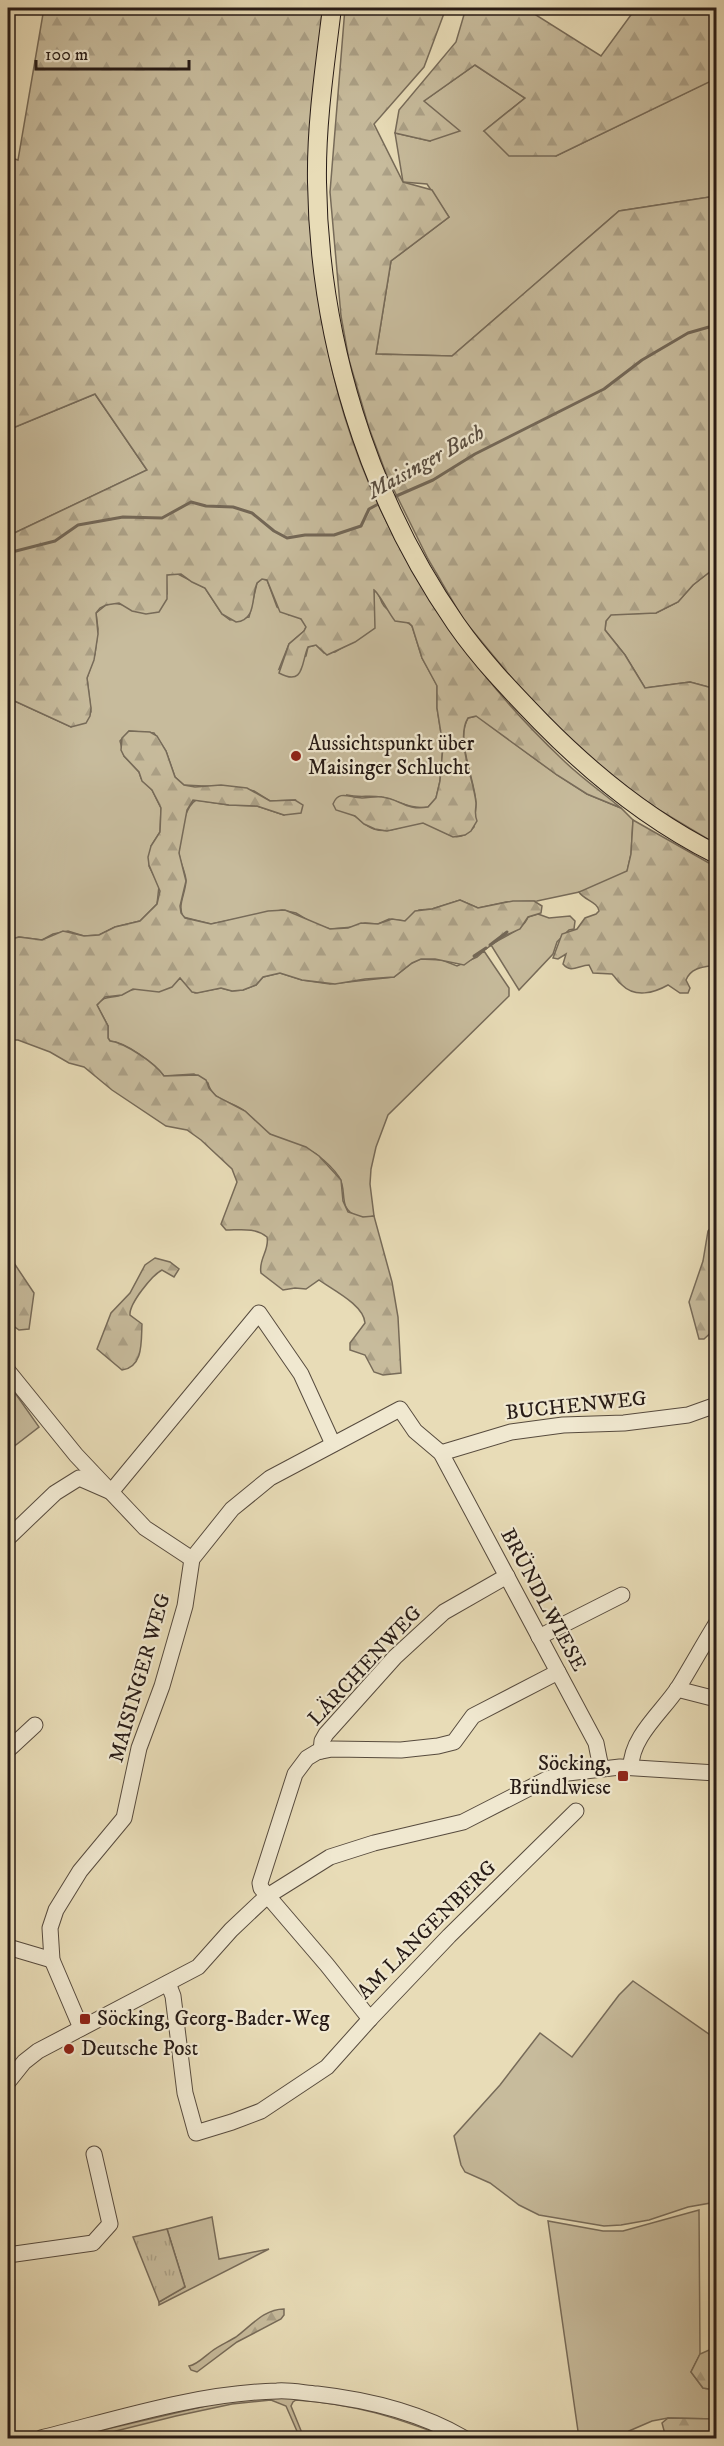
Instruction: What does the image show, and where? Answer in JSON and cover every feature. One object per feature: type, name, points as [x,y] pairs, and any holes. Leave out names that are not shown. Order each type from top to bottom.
[{"type":"main road","points":[[332,8],[321,111],[317,181],[321,247],[330,317],[350,401],[375,475],[418,562],[455,622],[508,688],[570,752],[633,805],[717,854]]},
{"type":"street","points":[[111,1492],[259,1313],[301,1374],[333,1444]]},
{"type":"street","points":[[8,1371],[76,1455],[145,1528],[192,1559],[232,1509],[270,1478],[400,1409],[415,1431],[441,1453]]},
{"type":"street","name":"BUCHENWEG","points":[[441,1453],[511,1432],[563,1425],[624,1423],[688,1415],[717,1405]]},
{"type":"street","name":"BRÜNDLWIESE","points":[[441,1453],[596,1743],[601,1768]]},
{"type":"street","points":[[8,1538],[55,1493],[80,1478],[111,1492]]},
{"type":"street","name":"MAISINGER WEG","points":[[81,2028],[52,1960],[50,1928],[56,1910],[80,1871],[124,1818],[139,1748],[162,1686],[186,1606],[192,1559]]},
{"type":"street","name":"LÄRCHENWEG","points":[[321,1751],[322,1741],[326,1734],[416,1637],[444,1612],[507,1576]]},
{"type":"street","points":[[539,1637],[622,1595]]},
{"type":"street","points":[[631,1767],[631,1757],[640,1740],[677,1689],[717,1624]]},
{"type":"street","points":[[266,1897],[260,1883],[295,1774],[307,1758],[321,1751],[332,1749],[401,1750],[454,1742],[473,1716],[558,1672]]},
{"type":"street","points":[[677,1689],[696,1696],[717,1699]]},
{"type":"street","points":[[8,1750],[35,1725]]},
{"type":"street","points":[[8,2082],[24,2062],[36,2054],[198,1967],[231,1930],[266,1897],[330,1857],[374,1843],[463,1822],[548,1779],[601,1768],[631,1767],[717,1773]]},
{"type":"street","name":"AM LANGENBERG","points":[[266,1897],[327,1965],[370,2019],[449,1936],[576,1810]]},
{"type":"street","points":[[8,1947],[52,1960]]},
{"type":"street","points":[[168,1983],[173,1996],[185,2093],[196,2133],[261,2111],[327,2067],[370,2019]]},
{"type":"street","points":[[8,2254],[93,2243],[110,2224],[94,2154]]},
{"type":"street","points":[[40,2439],[192,2402],[278,2391],[344,2397],[396,2408],[421,2417],[464,2439]]},
{"type":"green space","points":[[44,8],[326,8],[322,310],[335,383],[354,444],[377,503],[406,560],[439,614],[518,714],[562,759],[621,808],[587,794],[557,775],[476,716],[468,718],[463,737],[476,803],[477,821],[471,831],[465,835],[453,837],[423,823],[387,831],[375,829],[364,824],[355,816],[336,810],[333,804],[335,799],[345,795],[362,798],[382,797],[409,806],[428,807],[436,798],[440,781],[443,746],[437,708],[437,686],[422,658],[412,626],[409,623],[395,621],[374,590],[375,628],[355,642],[327,655],[316,645],[308,647],[301,671],[294,677],[287,677],[279,673],[289,644],[306,627],[301,619],[280,612],[267,580],[262,579],[257,583],[250,612],[243,620],[236,622],[222,614],[205,588],[181,574],[167,575],[167,599],[159,612],[146,614],[132,611],[119,603],[106,605],[96,613],[98,634],[94,660],[87,678],[91,708],[86,723],[71,727],[8,698],[8,536],[147,470],[95,394],[8,430],[8,157],[18,160]]},
{"type":"green space","points":[[345,8],[446,8],[424,67],[374,124],[403,182],[432,190],[449,217],[391,261],[376,354],[452,356],[619,211],[716,196],[716,567],[693,585],[678,602],[656,613],[611,615],[606,621],[605,630],[625,655],[645,688],[690,682],[716,689],[716,844],[629,792],[578,748],[515,682],[463,619],[428,559],[387,476],[369,428],[349,360],[341,316],[330,192]]},
{"type":"green space","points":[[466,8],[525,8],[601,56],[636,8],[716,8],[716,90],[713,80],[556,156],[509,156],[484,131],[525,98],[475,65],[424,101],[460,131],[430,141],[395,133],[399,110],[456,42]]},
{"type":"green space","points":[[475,65],[525,98],[484,131],[556,156],[714,79],[716,90],[716,196],[619,211],[452,356],[376,354],[391,261],[449,217],[427,184],[403,182],[395,133],[430,141],[424,101]]},
{"type":"green space","points":[[95,394],[147,470],[8,536],[8,430]]},
{"type":"green space","points":[[716,567],[716,689],[690,682],[645,688],[625,655],[605,630],[606,621],[611,614],[656,613],[678,602],[693,585]]},
{"type":"green space","points":[[176,573],[205,588],[222,614],[230,620],[249,617],[257,583],[262,579],[267,580],[277,607],[299,618],[306,627],[289,644],[279,669],[306,656],[308,647],[316,645],[324,653],[335,652],[374,628],[374,589],[387,609],[412,626],[422,658],[437,685],[437,708],[443,746],[440,781],[436,798],[428,807],[422,808],[387,798],[347,795],[350,813],[367,826],[387,830],[424,823],[454,836],[467,834],[474,827],[475,794],[464,737],[468,718],[477,716],[557,775],[587,794],[621,808],[633,820],[631,854],[627,872],[584,891],[537,901],[506,902],[478,908],[460,900],[432,909],[419,910],[405,921],[389,919],[378,924],[365,923],[353,927],[330,929],[314,924],[296,913],[282,910],[211,924],[183,917],[181,903],[186,880],[180,859],[180,839],[183,824],[192,804],[196,800],[257,806],[284,815],[295,800],[270,801],[254,791],[241,788],[184,785],[175,777],[166,751],[154,733],[129,731],[120,741],[124,756],[152,790],[161,808],[160,832],[151,846],[149,866],[159,886],[157,904],[140,921],[115,927],[99,935],[84,936],[68,931],[53,934],[42,940],[19,937],[8,940],[8,698],[71,727],[91,712],[87,678],[95,654],[98,629],[96,613],[106,605],[113,603],[124,605],[167,594],[166,575]]},
{"type":"green space","points":[[129,731],[150,732],[157,736],[166,751],[175,777],[184,785],[247,788],[270,801],[295,800],[303,805],[301,813],[284,815],[257,806],[193,800],[187,810],[179,853],[186,881],[180,906],[185,918],[211,924],[268,911],[285,910],[330,929],[348,928],[361,923],[378,924],[392,919],[405,921],[415,911],[432,909],[460,900],[478,908],[513,901],[534,901],[542,906],[541,913],[528,917],[520,929],[504,936],[464,965],[435,959],[421,959],[394,977],[335,984],[302,980],[280,973],[263,977],[256,985],[243,990],[232,991],[221,988],[197,993],[192,992],[180,978],[172,987],[159,992],[133,989],[122,995],[105,997],[97,1005],[108,1026],[110,1041],[124,1045],[139,1054],[164,1076],[198,1075],[206,1080],[216,1096],[245,1111],[270,1134],[306,1147],[319,1156],[341,1180],[343,1201],[348,1212],[363,1217],[374,1216],[392,1282],[398,1317],[401,1373],[383,1375],[374,1372],[365,1355],[350,1350],[350,1343],[365,1323],[359,1310],[347,1298],[319,1280],[306,1289],[283,1290],[261,1273],[267,1237],[252,1230],[226,1230],[221,1224],[237,1182],[232,1169],[201,1140],[187,1130],[166,1126],[112,1090],[84,1067],[69,1063],[50,1052],[18,1040],[8,1040],[8,940],[19,937],[42,940],[63,931],[84,936],[99,935],[115,927],[140,921],[157,904],[160,891],[148,857],[151,846],[160,832],[161,808],[152,790],[142,781],[139,772],[121,750],[122,738]]},
{"type":"green space","points":[[633,820],[716,867],[716,965],[698,968],[691,972],[686,980],[690,988],[688,993],[680,993],[668,985],[651,992],[633,992],[612,974],[593,973],[589,965],[572,969],[566,967],[563,964],[566,954],[558,959],[553,958],[562,934],[577,929],[585,918],[599,911],[596,905],[579,892],[627,871],[631,854]]},
{"type":"green space","points":[[538,914],[549,918],[570,916],[575,921],[574,929],[569,930],[557,942],[553,954],[519,990],[491,945],[517,930],[528,917]]},
{"type":"green space","points":[[484,951],[509,988],[509,996],[388,1115],[376,1147],[371,1169],[370,1184],[374,1216],[370,1217],[357,1216],[347,1209],[342,1182],[329,1165],[316,1154],[270,1134],[241,1108],[219,1098],[210,1089],[208,1083],[194,1074],[164,1076],[139,1054],[124,1045],[110,1041],[108,1026],[97,1005],[104,999],[131,990],[163,990],[174,984],[180,977],[195,993],[221,988],[232,991],[243,990],[256,985],[263,977],[280,973],[302,980],[330,984],[394,977],[420,959],[442,960],[457,966],[477,957]]},
{"type":"green space","points":[[716,1221],[716,1328],[704,1339],[699,1339],[689,1302],[703,1261],[708,1231]]},
{"type":"green space","points":[[8,1254],[34,1293],[29,1329],[19,1330],[8,1322]]},
{"type":"green space","points":[[155,1258],[170,1262],[179,1269],[174,1277],[162,1270],[158,1273],[133,1304],[130,1315],[142,1324],[140,1352],[134,1364],[122,1370],[97,1349],[111,1313],[130,1293],[145,1265]]},
{"type":"green space","points":[[8,1383],[39,1427],[8,1451]]},
{"type":"green space","points":[[633,1981],[716,2039],[716,2202],[688,2207],[649,2220],[604,2226],[539,2215],[519,2205],[490,2183],[465,2172],[454,2136],[500,2085],[540,2033],[572,2057],[619,1995]]},
{"type":"green space","points":[[699,2210],[700,2354],[691,2372],[703,2388],[709,2389],[716,2380],[716,2419],[668,2418],[652,2421],[619,2438],[579,2438],[548,2221],[603,2231],[623,2231]]},
{"type":"green space","points":[[212,2217],[219,2259],[269,2249],[159,2305],[159,2302],[185,2287],[167,2229]]},
{"type":"green space","points":[[167,2229],[185,2287],[159,2302],[133,2237]]},
{"type":"green space","points":[[284,2309],[281,2319],[237,2342],[197,2372],[191,2370],[189,2366],[236,2337],[264,2315]]},
{"type":"green space","points":[[716,2347],[716,2380],[709,2389],[703,2388],[691,2372],[700,2354]]},
{"type":"green space","points":[[287,2395],[330,2399],[374,2407],[418,2420],[456,2438],[449,2438],[356,2408],[296,2400],[291,2406],[304,2438],[300,2438],[286,2406],[271,2400],[232,2404],[88,2438],[68,2438],[231,2400]]},
{"type":"green space","points":[[668,2418],[716,2419],[716,2438],[666,2438],[662,2423]]},
{"type":"waterway","name":"Maisinger Bach","points":[[394,497],[433,480],[475,454],[604,389],[642,360],[688,333],[716,325]]},
{"type":"waterway","name":"Maisinger Bach","points":[[8,553],[55,541],[78,525],[123,517],[162,518],[191,502],[206,506],[233,507],[252,513],[274,531],[287,538],[305,535],[334,535],[361,526],[369,509],[382,502]]},
{"type":"waterway","points":[[490,945],[507,932]]},
{"type":"waterway","points":[[474,956],[486,948]]},
{"type":"place","name":"Aussichtspunkt über Maisinger Schlucht","points":[[296,756]]},
{"type":"place","name":"Söcking, Bründlwiese","points":[[623,1776]]},
{"type":"place","name":"Söcking, Georg-Bader-Weg","points":[[85,2019]]},
{"type":"place","name":"Deutsche Post","points":[[69,2049]]}]
